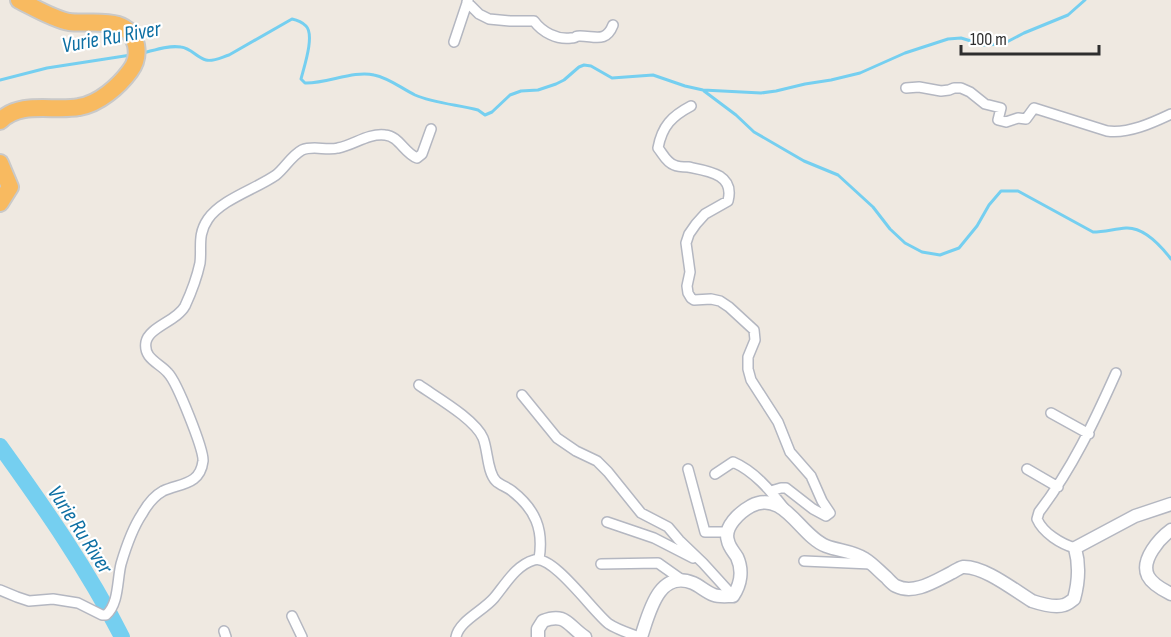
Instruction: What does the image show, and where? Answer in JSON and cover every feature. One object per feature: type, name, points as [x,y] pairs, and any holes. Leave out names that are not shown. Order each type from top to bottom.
[{"type":"highway","points":[[0,120],[17,111],[35,107],[66,109],[82,107],[117,87],[136,62],[136,45],[131,33],[119,25],[69,22],[19,0]]},
{"type":"highway","points":[[0,163],[10,187],[0,203]]},
{"type":"street","points":[[454,42],[467,1],[482,16],[501,21],[534,21],[545,32],[564,38],[579,36],[600,38],[609,33],[613,25]]},
{"type":"street","points":[[906,88],[919,87],[941,91],[954,88],[966,90],[986,105],[1001,108],[998,120],[1006,122],[1017,118],[1026,119],[1034,108],[1117,132],[1129,130],[1171,114]]},
{"type":"street","points":[[691,106],[677,113],[669,121],[660,138],[658,148],[666,160],[674,165],[712,172],[724,179],[730,194],[728,201],[705,214],[688,234],[686,243],[690,272],[688,293],[694,300],[720,301],[754,330],[755,340],[748,357],[751,380],[778,422],[790,452],[811,476],[822,501],[831,513],[825,516],[786,488],[771,491]]},
{"type":"street","points":[[0,590],[29,601],[53,599],[78,603],[106,615],[114,604],[120,566],[135,525],[143,512],[156,495],[194,480],[200,471],[203,459],[201,448],[177,387],[168,373],[153,362],[146,350],[146,342],[149,335],[175,318],[184,308],[197,273],[203,228],[208,218],[226,203],[278,174],[304,150],[335,149],[382,134],[392,136],[412,156],[417,158],[422,154],[431,129]]},
{"type":"street","points":[[1116,374],[1089,434],[1058,486],[1039,512],[1037,519],[1039,525],[1053,537],[1075,548],[1135,516],[1171,504]]},
{"type":"street","points":[[419,385],[455,410],[480,432],[496,482],[514,493],[527,504],[534,514],[541,537],[539,559]]},
{"type":"street","points":[[522,395],[557,438],[576,451],[597,460],[641,513],[668,527],[733,596]]},
{"type":"street","points":[[1051,413],[1089,434]]},
{"type":"street","points":[[715,474],[733,462],[742,466],[771,491],[787,512]]},
{"type":"street","points":[[688,469],[705,532],[727,532]]},
{"type":"street","points":[[1027,469],[1058,486]]},
{"type":"street","points":[[733,596],[741,579],[740,567],[727,541],[727,532],[739,514],[753,505],[771,503],[780,506],[818,541],[826,546],[858,555],[894,586],[908,590],[931,584],[961,567],[990,574],[1039,604],[1064,605],[1074,599],[1078,579],[1078,560],[1075,548]]},
{"type":"street","points":[[607,522],[654,538],[703,563]]},
{"type":"street","points":[[1171,530],[1157,543],[1149,556],[1147,566],[1147,575],[1154,583],[1171,594]]},
{"type":"street","points":[[454,636],[465,621],[491,601],[513,574],[533,560],[545,561],[560,573],[611,626],[640,637],[653,602],[658,595],[672,582],[682,580]]},
{"type":"street","points":[[804,561],[871,564]]},
{"type":"street","points":[[601,564],[658,563],[682,580],[693,583],[715,596],[733,596]]},
{"type":"street","points":[[292,616],[302,637]]},
{"type":"street","points":[[538,637],[538,629],[543,621],[553,617],[563,619],[585,637]]},
{"type":"waterway","name":"Vurie Ru River","points":[[143,53],[166,47],[181,47],[203,59],[215,60],[229,55],[292,19],[303,23],[308,30],[308,51],[301,79],[305,83],[358,74],[374,75],[422,98],[478,110],[485,115],[492,112],[510,95],[556,84],[584,65],[591,66],[612,78],[653,75],[703,90],[761,93],[776,91],[860,73],[905,53],[948,39],[961,38],[984,45],[1003,44],[1068,15],[1085,0]]},
{"type":"waterway","name":"Vurie Ru River","points":[[0,80],[47,68],[131,55]]},
{"type":"waterway","points":[[704,91],[754,132],[804,161],[838,175],[873,207],[890,229],[905,243],[922,252],[940,255],[959,248],[1001,191],[1018,191],[1093,232],[1126,228],[1146,234],[1171,259]]},
{"type":"waterway","name":"Vurie Ru River","points":[[0,446],[80,563],[122,637]]}]
